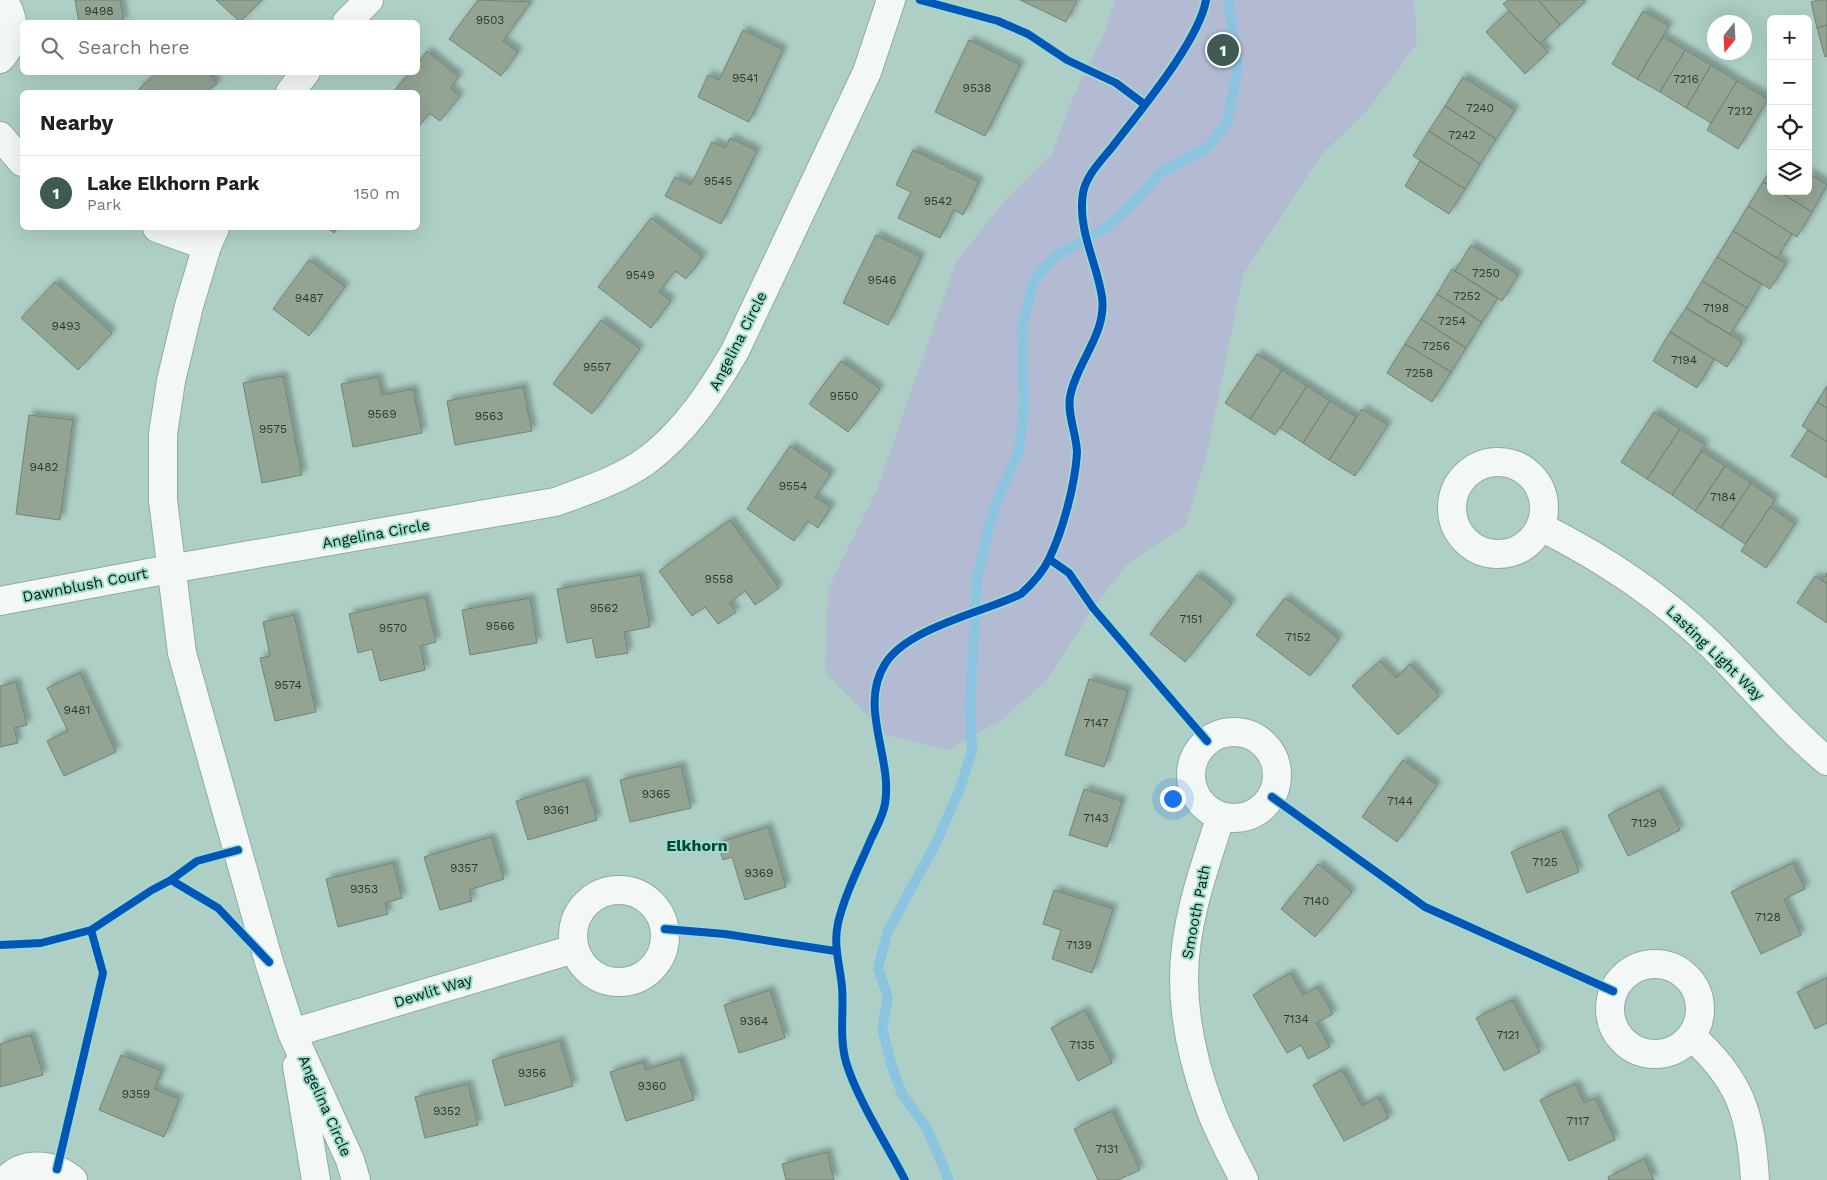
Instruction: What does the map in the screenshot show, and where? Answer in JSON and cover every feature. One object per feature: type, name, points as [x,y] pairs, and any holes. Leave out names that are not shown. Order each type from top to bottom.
[{"type":"street","points":[[0,59],[10,45],[14,30],[10,10],[3,0]]},
{"type":"street","points":[[349,20],[369,0]]},
{"type":"street","name":"Angelina Circle","points":[[170,569],[555,502],[604,484],[646,461],[680,430],[710,394],[735,352],[867,72],[891,0]]},
{"type":"street","points":[[292,90],[304,75]]},
{"type":"street","points":[[0,136],[20,160]]},
{"type":"street","points":[[169,230],[211,237]]},
{"type":"street","name":"Angelina Circle","points":[[211,237],[188,306],[173,371],[163,434],[163,500],[170,569],[182,653],[269,962],[292,1033],[350,1160],[356,1180]]},
{"type":"street","name":"Lasting Light Way","points":[[1541,527],[1585,549],[1666,605],[1709,643],[1782,720],[1827,761]]},
{"type":"street","name":"Dawnblush Court","points":[[0,601],[170,569]]},
{"type":"street","name":"Smooth Path","points":[[1221,816],[1199,882],[1188,938],[1184,978],[1189,1026],[1197,1068],[1210,1109],[1244,1180]]},
{"type":"street","name":"Dewlit Way","points":[[292,1033],[574,949]]},
{"type":"street","name":"Angelina Circle","points":[[292,1033],[316,1180]]},
{"type":"street","points":[[1691,1036],[1715,1058],[1732,1085],[1747,1117],[1753,1146],[1755,1180]]},
{"type":"street","points":[[6,1180],[21,1169],[40,1166],[58,1169],[73,1180]]},
{"type":"shaded area","points":[[1115,0],[1414,0],[1417,43],[1366,112],[1321,155],[1243,275],[1207,453],[1186,525],[1128,563],[1093,608],[1047,680],[1001,720],[948,750],[886,735],[825,672],[828,589],[878,487],[956,262],[1001,205],[1052,154],[1072,99],[1105,32]]},
{"type":"building","points":[[75,0],[120,0],[124,20],[79,20]]},
{"type":"building","points":[[216,0],[262,0],[242,20],[238,20]]},
{"type":"building","points":[[478,0],[531,2],[503,41],[518,52],[501,76],[449,39]]},
{"type":"building","points":[[1020,0],[1077,0],[1066,22]]},
{"type":"building","points":[[1508,0],[1538,0],[1560,25],[1540,44],[1503,4]]},
{"type":"building","points":[[1538,0],[1583,0],[1585,2],[1560,25]]},
{"type":"building","points":[[1827,0],[1827,25],[1817,28],[1811,2]]},
{"type":"building","points":[[1509,11],[1548,52],[1525,74],[1486,32]]},
{"type":"building","points":[[1643,11],[1669,26],[1637,79],[1612,64]]},
{"type":"building","points":[[1827,25],[1827,56],[1825,57],[1817,28]]},
{"type":"building","points":[[743,30],[783,50],[749,122],[698,97],[708,75],[719,80]]},
{"type":"building","points":[[1663,37],[1685,50],[1660,92],[1637,79]]},
{"type":"building","points":[[969,40],[1020,65],[985,136],[935,112]]},
{"type":"building","points":[[1685,50],[1711,65],[1686,108],[1660,92]]},
{"type":"building","points":[[427,51],[459,77],[450,88],[460,96],[440,121],[429,113],[420,125],[420,90],[395,90],[407,75],[420,75],[420,60]]},
{"type":"building","points":[[1711,65],[1737,81],[1711,123],[1686,108]]},
{"type":"building","points":[[154,75],[210,75],[217,83],[209,90],[138,90]]},
{"type":"building","points":[[1463,77],[1515,110],[1496,139],[1445,106]]},
{"type":"building","points":[[1737,81],[1767,98],[1738,149],[1707,130]]},
{"type":"building","points":[[1445,106],[1496,139],[1480,164],[1429,131]]},
{"type":"building","points":[[1429,131],[1480,164],[1465,189],[1413,156]]},
{"type":"building","points":[[730,138],[757,151],[721,224],[665,196],[675,177],[691,185],[712,142],[725,148]]},
{"type":"building","points":[[913,150],[979,182],[963,215],[954,210],[940,238],[898,218],[911,192],[896,185]]},
{"type":"building","points":[[1420,161],[1465,189],[1449,214],[1405,186]]},
{"type":"building","points":[[1767,176],[1767,184],[1763,182]]},
{"type":"building","points":[[1812,176],[1827,185],[1812,212],[1784,195],[1812,195]]},
{"type":"building","points":[[1763,182],[1767,184],[1767,195],[1784,195],[1812,212],[1797,237],[1748,206]]},
{"type":"building","points":[[1748,206],[1792,234],[1777,258],[1733,231]]},
{"type":"building","points":[[651,218],[703,257],[686,279],[675,271],[659,292],[671,301],[651,328],[598,287]]},
{"type":"building","points":[[1733,231],[1786,264],[1770,289],[1717,257]]},
{"type":"building","points":[[876,235],[921,257],[888,325],[843,303]]},
{"type":"building","points":[[1471,245],[1518,275],[1502,301],[1455,271]]},
{"type":"building","points":[[1717,257],[1761,284],[1747,308],[1702,281]]},
{"type":"building","points":[[309,260],[345,287],[309,336],[273,309]]},
{"type":"building","points":[[1452,269],[1498,298],[1482,322],[1437,294]]},
{"type":"building","points":[[1702,281],[1747,308],[1730,334],[1686,308]]},
{"type":"building","points":[[55,282],[112,333],[78,370],[21,318]]},
{"type":"building","points":[[1437,294],[1482,322],[1466,348],[1421,319]]},
{"type":"building","points":[[1686,308],[1742,342],[1727,367],[1670,332]]},
{"type":"building","points":[[1421,319],[1466,348],[1451,372],[1405,344]]},
{"type":"building","points":[[601,320],[640,349],[592,414],[553,384]]},
{"type":"building","points":[[1670,332],[1714,359],[1697,388],[1653,361]]},
{"type":"building","points":[[1405,344],[1451,372],[1432,402],[1387,373]]},
{"type":"building","points":[[1257,354],[1282,370],[1250,419],[1225,403]]},
{"type":"building","points":[[841,361],[880,389],[848,432],[809,404]]},
{"type":"building","points":[[1282,370],[1307,386],[1275,435],[1250,419]]},
{"type":"building","points":[[283,376],[302,475],[262,483],[243,383]]},
{"type":"building","points":[[378,377],[382,395],[413,389],[422,433],[353,447],[341,384]]},
{"type":"building","points":[[1307,386],[1330,401],[1303,443],[1280,428]]},
{"type":"building","points":[[1827,386],[1827,408],[1817,402]]},
{"type":"building","points":[[523,387],[532,431],[455,445],[447,401]]},
{"type":"building","points":[[1330,401],[1356,417],[1329,460],[1303,443]]},
{"type":"building","points":[[1817,402],[1827,408],[1827,442],[1802,426]]},
{"type":"building","points":[[1362,409],[1388,425],[1355,476],[1329,460]]},
{"type":"building","points":[[1654,412],[1680,429],[1647,479],[1621,462]]},
{"type":"building","points":[[29,415],[73,420],[60,520],[16,514]]},
{"type":"building","points":[[1680,429],[1705,445],[1672,495],[1647,479]]},
{"type":"building","points":[[1808,430],[1827,442],[1827,478],[1791,456]]},
{"type":"building","points":[[790,446],[831,474],[815,497],[831,507],[818,528],[808,521],[794,541],[747,509]]},
{"type":"building","points":[[1702,451],[1725,466],[1695,511],[1672,495]]},
{"type":"building","points":[[1725,466],[1751,483],[1721,528],[1695,511]]},
{"type":"building","points":[[1751,483],[1775,500],[1745,544],[1721,528]]},
{"type":"building","points":[[1770,507],[1795,524],[1766,568],[1741,551]]},
{"type":"building","points":[[730,520],[779,588],[755,605],[745,591],[729,603],[736,612],[718,624],[705,607],[692,616],[659,571]]},
{"type":"building","points":[[1827,573],[1827,584],[1822,580]]},
{"type":"building","points":[[640,575],[650,627],[624,632],[628,653],[596,658],[592,638],[567,643],[557,589]]},
{"type":"building","points":[[1197,575],[1232,603],[1185,662],[1150,634]]},
{"type":"building","points":[[1815,576],[1827,584],[1827,623],[1797,603]]},
{"type":"building","points":[[425,597],[436,642],[420,646],[425,670],[380,681],[372,649],[358,653],[349,614]]},
{"type":"building","points":[[530,598],[537,643],[470,655],[462,610]]},
{"type":"building","points":[[1285,598],[1339,639],[1310,676],[1256,635]]},
{"type":"building","points":[[294,615],[316,712],[275,721],[260,658],[270,656],[263,622]]},
{"type":"building","points":[[1380,661],[1396,678],[1410,664],[1439,696],[1398,735],[1352,686]]},
{"type":"building","points":[[80,673],[116,752],[64,776],[47,741],[68,731],[47,688]]},
{"type":"building","points":[[1089,679],[1128,691],[1104,767],[1065,755]]},
{"type":"building","points":[[16,682],[27,725],[14,728],[18,743],[0,747],[0,686]]},
{"type":"building","points":[[1403,760],[1437,785],[1397,842],[1362,817]]},
{"type":"building","points":[[681,766],[691,808],[630,822],[620,780]]},
{"type":"building","points":[[585,780],[597,820],[528,840],[516,801]]},
{"type":"building","points":[[1084,789],[1122,801],[1107,847],[1069,835]]},
{"type":"building","points":[[1659,790],[1680,830],[1628,856],[1608,815]]},
{"type":"building","points":[[768,827],[786,887],[745,900],[732,857],[723,860],[717,843]]},
{"type":"building","points":[[1562,831],[1579,872],[1527,893],[1511,852]]},
{"type":"building","points":[[491,837],[504,879],[469,890],[472,901],[440,910],[424,857]]},
{"type":"building","points":[[393,863],[402,898],[385,903],[388,914],[338,927],[326,879]]},
{"type":"building","points":[[1793,863],[1805,889],[1784,899],[1801,935],[1761,954],[1731,892]]},
{"type":"building","points":[[1318,864],[1352,892],[1315,937],[1281,909]]},
{"type":"building","points":[[1054,890],[1113,909],[1092,973],[1052,959],[1061,930],[1043,924]]},
{"type":"building","points":[[1290,973],[1303,995],[1317,987],[1333,1014],[1316,1023],[1330,1047],[1308,1059],[1301,1045],[1287,1053],[1253,995]]},
{"type":"building","points":[[1827,978],[1827,1023],[1815,1029],[1797,992]]},
{"type":"building","points":[[770,990],[785,1038],[739,1053],[724,1005]]},
{"type":"building","points":[[1512,1000],[1540,1052],[1504,1071],[1476,1018]]},
{"type":"building","points":[[1085,1010],[1112,1063],[1078,1081],[1051,1028]]},
{"type":"building","points":[[31,1035],[43,1075],[0,1087],[0,1044]]},
{"type":"building","points":[[560,1041],[573,1086],[505,1106],[492,1060]]},
{"type":"building","points":[[121,1055],[162,1071],[154,1089],[179,1099],[164,1137],[99,1110]]},
{"type":"building","points":[[680,1059],[694,1100],[626,1121],[610,1072],[643,1062],[645,1070]]},
{"type":"building","points":[[1342,1070],[1362,1106],[1378,1097],[1389,1118],[1344,1141],[1313,1085]]},
{"type":"building","points":[[468,1084],[478,1125],[425,1138],[415,1097]]},
{"type":"building","points":[[1575,1084],[1584,1103],[1595,1098],[1615,1140],[1569,1161],[1540,1100]]},
{"type":"building","points":[[1112,1111],[1140,1170],[1118,1180],[1098,1180],[1074,1129]]},
{"type":"building","points":[[827,1152],[834,1180],[786,1180],[782,1164]]},
{"type":"building","points":[[1644,1159],[1654,1180],[1609,1180],[1608,1177]]},
{"type":"waterway","points":[[949,1180],[926,1127],[902,1094],[891,1063],[882,1028],[888,998],[878,968],[888,931],[936,843],[959,791],[972,751],[970,704],[977,578],[990,523],[1000,493],[1019,452],[1024,404],[1022,325],[1033,283],[1055,256],[1105,228],[1133,203],[1160,173],[1209,146],[1227,122],[1238,66],[1228,0]]},
{"type":"cycle path","points":[[920,0],[998,21],[1028,34],[1067,60],[1116,83],[1144,104]]},
{"type":"cycle path","points":[[905,1180],[857,1091],[846,1062],[842,1034],[842,987],[837,948],[838,923],[844,902],[885,804],[885,769],[875,715],[878,680],[885,664],[896,651],[910,640],[947,622],[1021,594],[1037,578],[1049,559],[1063,521],[1076,466],[1077,446],[1070,411],[1070,397],[1078,372],[1096,336],[1102,311],[1100,284],[1085,233],[1082,206],[1083,193],[1087,180],[1095,168],[1167,76],[1192,35],[1201,17],[1206,0]]},
{"type":"cycle path","points":[[1049,559],[1069,573],[1093,608],[1207,741]]},
{"type":"cycle path","points":[[1272,797],[1425,907],[1613,991]]},
{"type":"cycle path","points":[[0,945],[41,943],[91,930],[152,890],[171,880],[197,861],[238,850]]},
{"type":"cycle path","points":[[171,880],[218,908],[269,962]]},
{"type":"cycle path","points":[[665,929],[725,934],[835,951]]},
{"type":"cycle path","points":[[57,1169],[103,973],[91,930]]},
{"type":"place","name":"Lake Elkhorn Park","points":[[1223,50]]},
{"type":"district","name":"Elkhorn","points":[[697,845]]}]
